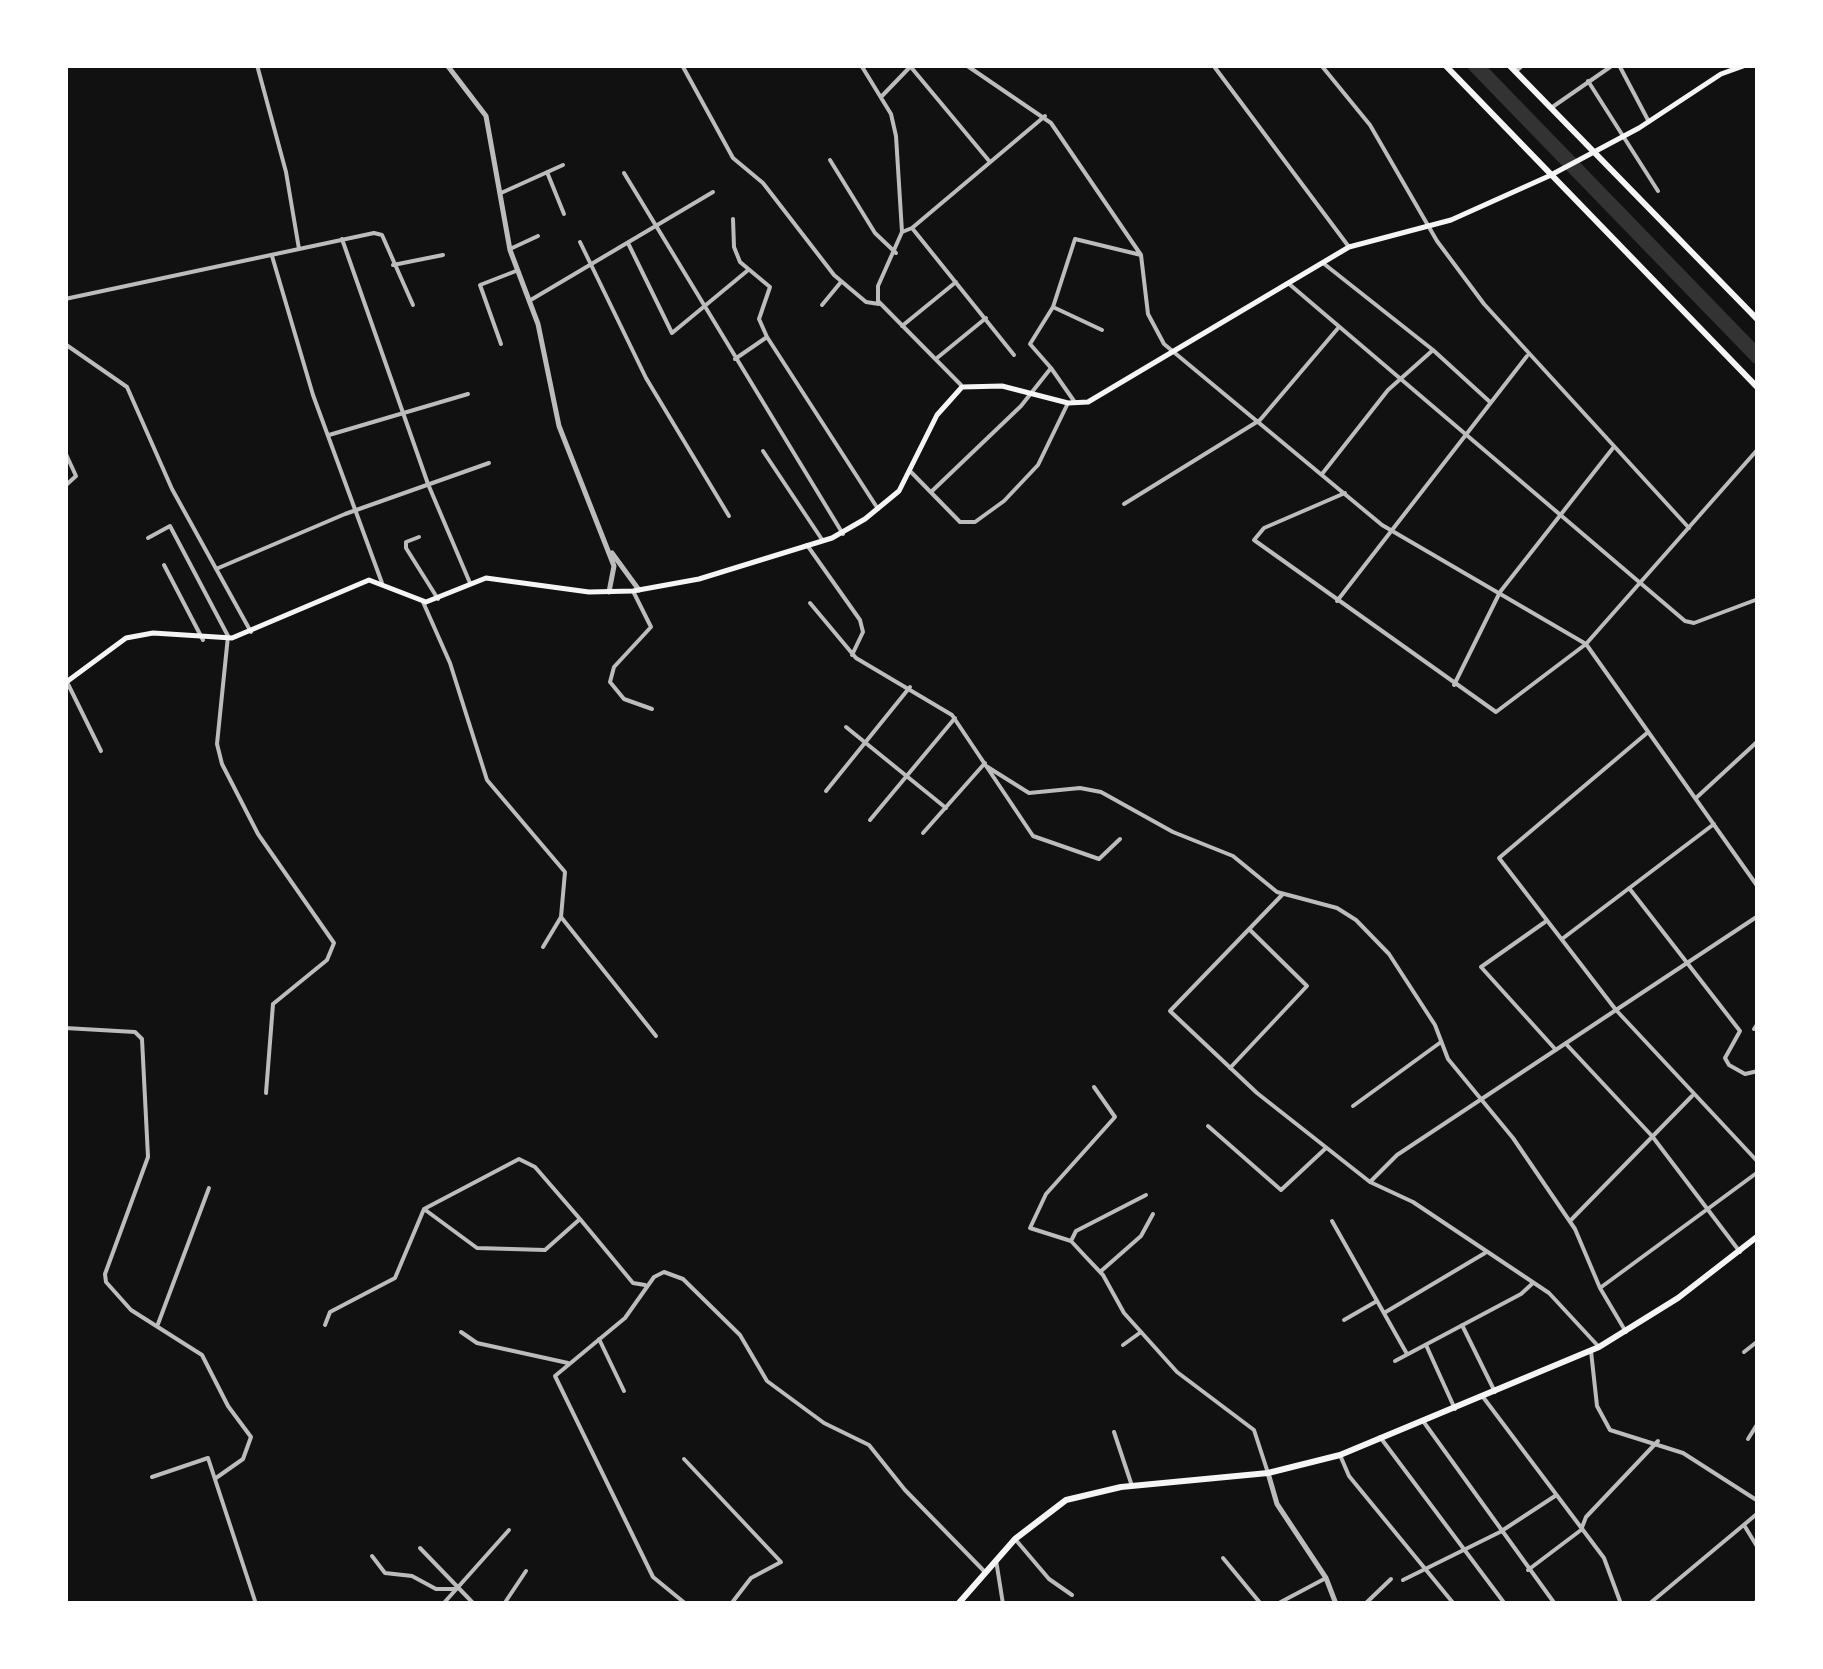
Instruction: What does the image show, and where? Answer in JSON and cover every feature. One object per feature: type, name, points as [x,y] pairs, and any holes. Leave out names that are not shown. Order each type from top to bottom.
[{"type":"main road","points":[[1444,65],[1758,388]]},
{"type":"main road","points":[[66,682],[118,642],[135,635],[228,639],[364,581],[382,582],[423,602],[438,600],[470,583],[499,579],[609,593],[636,591],[698,579],[843,534],[899,491],[937,415],[962,386],[989,385],[1068,404],[1098,397],[1349,248],[1430,227],[1552,175],[1649,122],[1716,77],[1746,65]]},
{"type":"main road","points":[[1512,68],[1591,155],[1758,320]]},
{"type":"main road","points":[[958,1604],[1016,1539],[1066,1500],[1132,1486],[1268,1473],[1340,1455],[1595,1349],[1626,1332],[1758,1236]]},
{"type":"street","points":[[256,65],[286,172],[298,249]]},
{"type":"street","points":[[448,65],[486,116],[510,248],[529,302],[564,443],[610,550],[636,591],[651,627],[614,666],[610,682],[624,699],[652,710]]},
{"type":"street","points":[[682,65],[730,153],[762,183],[842,282],[866,302],[879,304],[962,386]]},
{"type":"street","points":[[861,65],[895,125],[902,232],[896,253],[878,286],[879,304]]},
{"type":"street","points":[[966,65],[1045,116],[1141,255],[1152,327],[1174,353],[1260,420],[1390,532],[1586,644],[1758,887]]},
{"type":"street","points":[[1213,65],[1349,248]]},
{"type":"street","points":[[1321,65],[1370,126],[1430,227],[1474,291],[1527,356],[1690,528]]},
{"type":"street","points":[[1512,68],[1523,65]]},
{"type":"street","points":[[1551,108],[1616,65],[1649,122]]},
{"type":"street","points":[[881,97],[911,66],[990,162]]},
{"type":"street","points":[[1588,81],[1625,136],[1628,150],[1658,191]]},
{"type":"street","points":[[902,232],[912,228],[1045,116]]},
{"type":"street","points":[[830,160],[874,233],[896,253]]},
{"type":"street","points":[[501,193],[564,165]]},
{"type":"street","points":[[547,172],[564,214]]},
{"type":"street","points":[[624,173],[843,534]]},
{"type":"street","points":[[529,302],[713,192]]},
{"type":"street","points":[[733,218],[734,247],[747,271],[770,287],[759,323],[878,510]]},
{"type":"street","points":[[912,228],[1014,355]]},
{"type":"street","points":[[65,299],[342,238],[382,234],[393,266],[414,305]]},
{"type":"street","points":[[510,248],[538,236]]},
{"type":"street","points":[[342,238],[428,484],[470,583]]},
{"type":"street","points":[[1076,404],[1030,344],[1053,306],[1075,239],[1141,255]]},
{"type":"street","points":[[580,242],[655,395],[730,516]]},
{"type":"street","points":[[628,243],[670,332],[747,271]]},
{"type":"street","points":[[393,266],[443,255]]},
{"type":"street","points":[[272,256],[328,435],[382,582]]},
{"type":"street","points":[[1323,262],[1433,350],[1490,402]]},
{"type":"street","points":[[501,344],[480,285],[516,271]]},
{"type":"street","points":[[822,306],[842,282]]},
{"type":"street","points":[[902,326],[956,282]]},
{"type":"street","points":[[1288,283],[1690,624],[1758,600]]},
{"type":"street","points":[[1053,306],[1102,330]]},
{"type":"street","points":[[937,358],[986,318]]},
{"type":"street","points":[[1124,504],[1260,420],[1339,327]]},
{"type":"street","points":[[736,359],[768,337]]},
{"type":"street","points":[[65,358],[68,346],[127,388],[164,473],[250,632]]},
{"type":"street","points":[[1322,474],[1399,380],[1433,350]]},
{"type":"street","points":[[1337,601],[1527,356]]},
{"type":"street","points":[[931,492],[1034,393],[1051,368]]},
{"type":"street","points":[[328,435],[468,394]]},
{"type":"street","points":[[910,471],[968,525],[1004,500],[1038,465],[1068,404]]},
{"type":"street","points":[[1454,685],[1500,592],[1614,448]]},
{"type":"street","points":[[1345,493],[1264,528],[1253,537],[1496,712],[1586,644],[1758,449]]},
{"type":"street","points":[[763,450],[823,541]]},
{"type":"street","points":[[65,452],[76,476],[65,486]]},
{"type":"street","points":[[216,569],[356,509],[490,463]]},
{"type":"street","points":[[148,538],[170,526],[228,639],[217,744],[222,764],[258,834],[334,943],[327,960],[273,1004],[266,1094]]},
{"type":"street","points":[[420,537],[406,542],[406,548],[438,600]]},
{"type":"street","points":[[807,545],[860,620],[863,632],[852,655]]},
{"type":"street","points":[[609,593],[614,574],[610,550]]},
{"type":"street","points":[[164,565],[204,640]]},
{"type":"street","points":[[423,602],[450,663],[487,780],[565,872],[561,917],[543,947]]},
{"type":"street","points":[[810,602],[852,655],[955,718],[1032,836],[1098,859],[1120,839]]},
{"type":"street","points":[[66,682],[100,752]]},
{"type":"street","points":[[826,791],[910,687]]},
{"type":"street","points":[[870,820],[955,718]]},
{"type":"street","points":[[846,727],[946,808]]},
{"type":"street","points":[[1649,732],[1500,854],[1502,864],[1616,1010],[1692,1096],[1758,1162]]},
{"type":"street","points":[[1696,798],[1758,740]]},
{"type":"street","points":[[923,833],[986,764]]},
{"type":"street","points":[[986,764],[1028,793],[1080,788],[1101,792],[1173,832],[1233,856],[1282,894],[1337,908],[1356,920],[1386,951],[1448,1059],[1482,1099],[1570,1222],[1600,1288],[1626,1332]]},
{"type":"street","points":[[1561,939],[1714,824]]},
{"type":"street","points":[[1629,888],[1740,1032],[1727,1062],[1745,1074],[1758,1071]]},
{"type":"street","points":[[1282,894],[1170,1011],[1230,1068],[1370,1182],[1413,1202],[1557,1300],[1595,1349],[1597,1406],[1613,1432],[1658,1441],[1696,1460],[1758,1502]]},
{"type":"street","points":[[1370,1182],[1397,1155],[1758,916]]},
{"type":"street","points":[[561,917],[656,1036]]},
{"type":"street","points":[[1546,921],[1481,968],[1556,1050]]},
{"type":"street","points":[[1230,1068],[1307,986],[1249,929]]},
{"type":"street","points":[[65,1028],[135,1032],[142,1039],[148,1157],[105,1274],[122,1302],[206,1359],[221,1395],[251,1437],[243,1460],[216,1478]]},
{"type":"street","points":[[1353,1106],[1441,1042]]},
{"type":"street","points":[[1566,1044],[1652,1136],[1740,1252]]},
{"type":"street","points":[[1094,1087],[1115,1117],[1046,1194],[1030,1228],[1071,1242],[1100,1272],[1124,1313],[1177,1372],[1254,1430],[1277,1504],[1326,1578],[1336,1604]]},
{"type":"street","points":[[1570,1222],[1692,1096]]},
{"type":"street","points":[[1208,1126],[1281,1190],[1326,1148]]},
{"type":"street","points":[[325,1325],[330,1312],[394,1278],[424,1209],[520,1160],[535,1166],[634,1283],[648,1284]]},
{"type":"street","points":[[1600,1288],[1758,1172]]},
{"type":"street","points":[[158,1324],[208,1188]]},
{"type":"street","points":[[1071,1242],[1076,1231],[1146,1195]]},
{"type":"street","points":[[424,1209],[478,1248],[545,1250],[580,1219]]},
{"type":"street","points":[[1100,1272],[1141,1236],[1153,1214]]},
{"type":"street","points":[[1332,1221],[1407,1354]]},
{"type":"street","points":[[1384,1313],[1486,1253]]},
{"type":"street","points":[[686,1604],[653,1577],[555,1380],[568,1363],[636,1306],[648,1284],[664,1272],[683,1279],[740,1335],[767,1380],[824,1424],[869,1445],[904,1490],[985,1572]]},
{"type":"street","points":[[1395,1360],[1523,1293],[1533,1283]]},
{"type":"street","points":[[1344,1320],[1377,1301]]},
{"type":"street","points":[[1462,1325],[1495,1392]]},
{"type":"street","points":[[461,1332],[477,1343],[568,1363]]},
{"type":"street","points":[[1123,1345],[1140,1332]]},
{"type":"street","points":[[599,1339],[624,1390]]},
{"type":"street","points":[[1744,1352],[1758,1341]]},
{"type":"street","points":[[1425,1344],[1455,1408]]},
{"type":"street","points":[[1483,1398],[1604,1558],[1621,1604]]},
{"type":"street","points":[[1424,1421],[1555,1604]]},
{"type":"street","points":[[1748,1439],[1758,1423]]},
{"type":"street","points":[[1114,1432],[1132,1486]]},
{"type":"street","points":[[1380,1438],[1505,1604]]},
{"type":"street","points":[[1528,1570],[1581,1530],[1586,1517],[1658,1441]]},
{"type":"street","points":[[1340,1455],[1350,1476],[1453,1604]]},
{"type":"street","points":[[152,1477],[204,1457],[216,1478],[256,1604]]},
{"type":"street","points":[[684,1459],[781,1562],[751,1578],[731,1604]]},
{"type":"street","points":[[1403,1580],[1500,1532],[1555,1496]]},
{"type":"street","points":[[1650,1604],[1758,1513]]},
{"type":"street","points":[[1744,1525],[1758,1548]]},
{"type":"street","points":[[442,1604],[509,1530]]},
{"type":"street","points":[[1016,1539],[1049,1579],[1072,1595]]},
{"type":"street","points":[[420,1548],[474,1604]]},
{"type":"street","points":[[372,1556],[385,1573],[412,1576],[436,1589],[458,1589]]},
{"type":"street","points":[[1223,1558],[1260,1604]]},
{"type":"street","points":[[996,1560],[1003,1604]]},
{"type":"street","points":[[504,1604],[526,1571]]},
{"type":"street","points":[[1278,1604],[1326,1578]]},
{"type":"street","points":[[1365,1604],[1391,1579]]},
{"type":"waterway","points":[[1475,65],[1758,357]]}]
